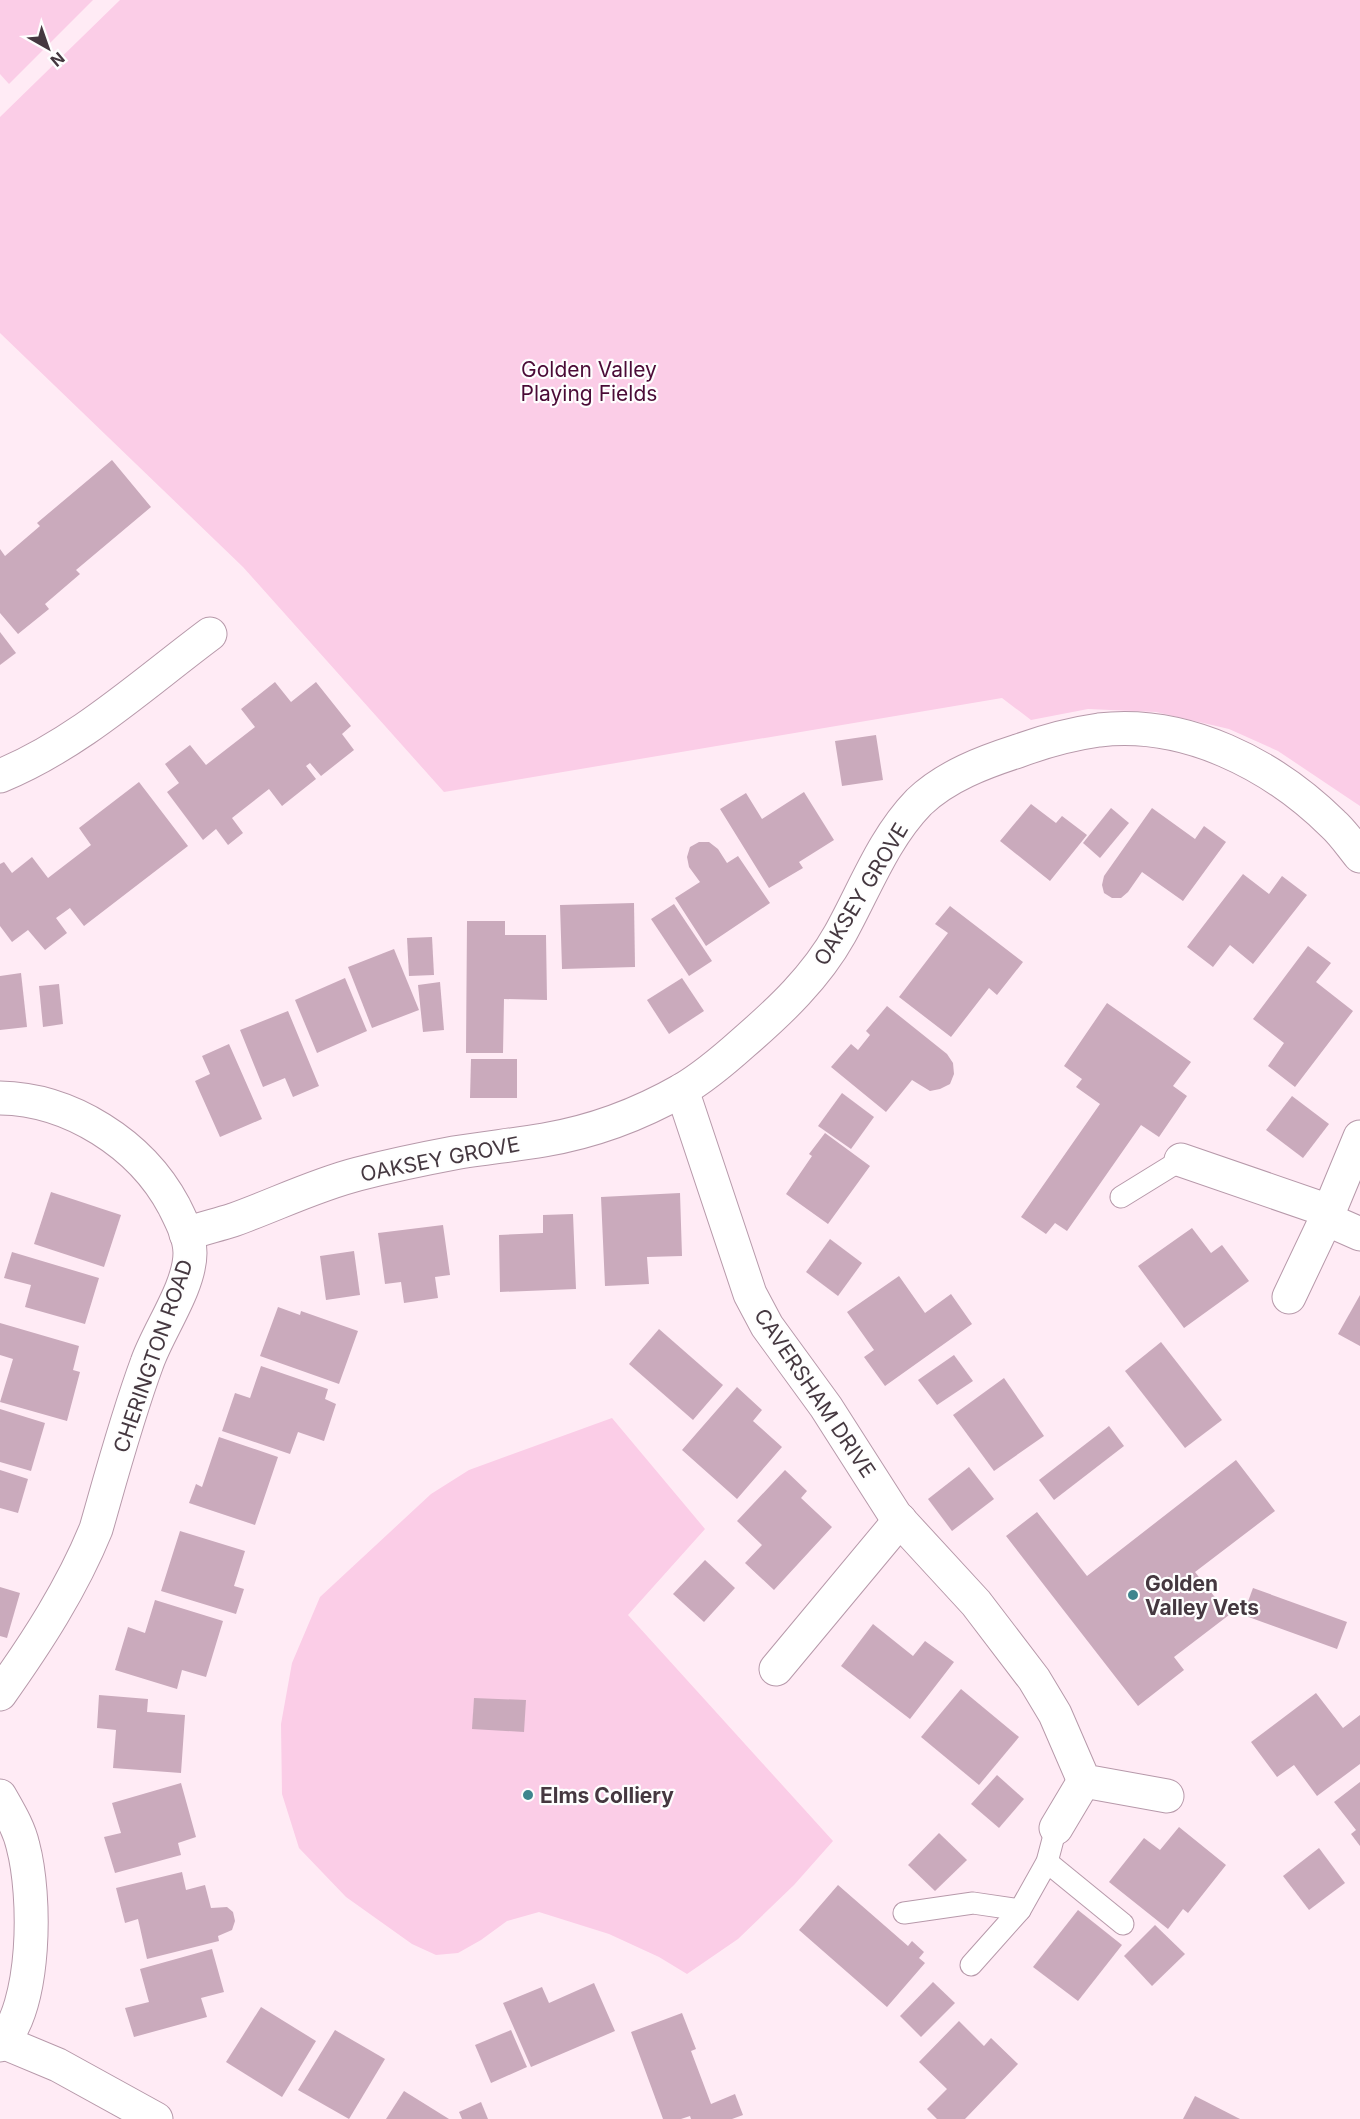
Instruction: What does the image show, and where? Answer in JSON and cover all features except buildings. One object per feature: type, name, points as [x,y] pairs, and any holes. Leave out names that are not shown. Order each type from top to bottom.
[{"type":"street","points":[[0,776],[28,764],[90,725],[210,634]]},
{"type":"street","name":"OAKSEY GROVE","points":[[186,1234],[232,1220],[317,1186],[358,1174],[453,1153],[568,1135],[636,1112],[682,1090],[716,1067],[779,1012],[806,982],[826,957],[897,829],[921,801],[949,780],[984,762],[1044,742],[1102,730],[1161,732],[1200,741],[1275,777],[1302,796],[1335,825],[1360,856]]},
{"type":"street","name":"CAVERSHAM DRIVE","points":[[682,1090],[750,1294],[759,1313],[826,1407],[900,1520],[976,1603],[1034,1679],[1054,1714],[1084,1781]]},
{"type":"street","name":"CHERINGTON ROAD","points":[[0,1098],[19,1098],[43,1103],[80,1117],[104,1131],[142,1163],[159,1181],[178,1215],[189,1244],[189,1263],[173,1306],[147,1360],[93,1536],[62,1599],[0,1694]]},
{"type":"street","points":[[1289,1296],[1360,1137]]},
{"type":"street","points":[[1181,1160],[1327,1215],[1360,1234]]},
{"type":"street","points":[[776,1669],[900,1520]]},
{"type":"street","points":[[1056,1828],[1084,1781],[1167,1796]]},
{"type":"street","points":[[0,1796],[16,1825],[28,1866],[31,1948],[17,2016],[2,2044],[58,2065],[156,2119]]},
{"type":"lane","points":[[1121,1197],[1181,1160]]},
{"type":"lane","points":[[971,1965],[1020,1910],[1047,1862],[1056,1828]]},
{"type":"lane","points":[[1047,1862],[1123,1924]]},
{"type":"lane","points":[[904,1913],[973,1903],[1020,1910]]},
{"type":"green space","points":[[0,0],[93,0],[9,84],[0,74]]},
{"type":"green space","name":"Golden Valley Playing Fields","points":[[120,0],[1360,0],[1360,806],[1278,751],[1229,729],[1156,712],[1088,709],[1031,720],[1002,698],[444,792],[243,567],[0,333],[0,117]]},
{"type":"green space","points":[[612,1418],[705,1529],[628,1615],[833,1841],[794,1885],[738,1939],[687,1974],[659,1957],[609,1934],[539,1912],[507,1921],[458,1953],[436,1955],[412,1944],[346,1897],[299,1848],[282,1794],[281,1724],[292,1663],[320,1597],[431,1494],[469,1470]]},
{"type":"place","name":"Golden Valley Vets","points":[[1133,1595]]},
{"type":"place","name":"Elms Colliery","points":[[528,1795]]}]
